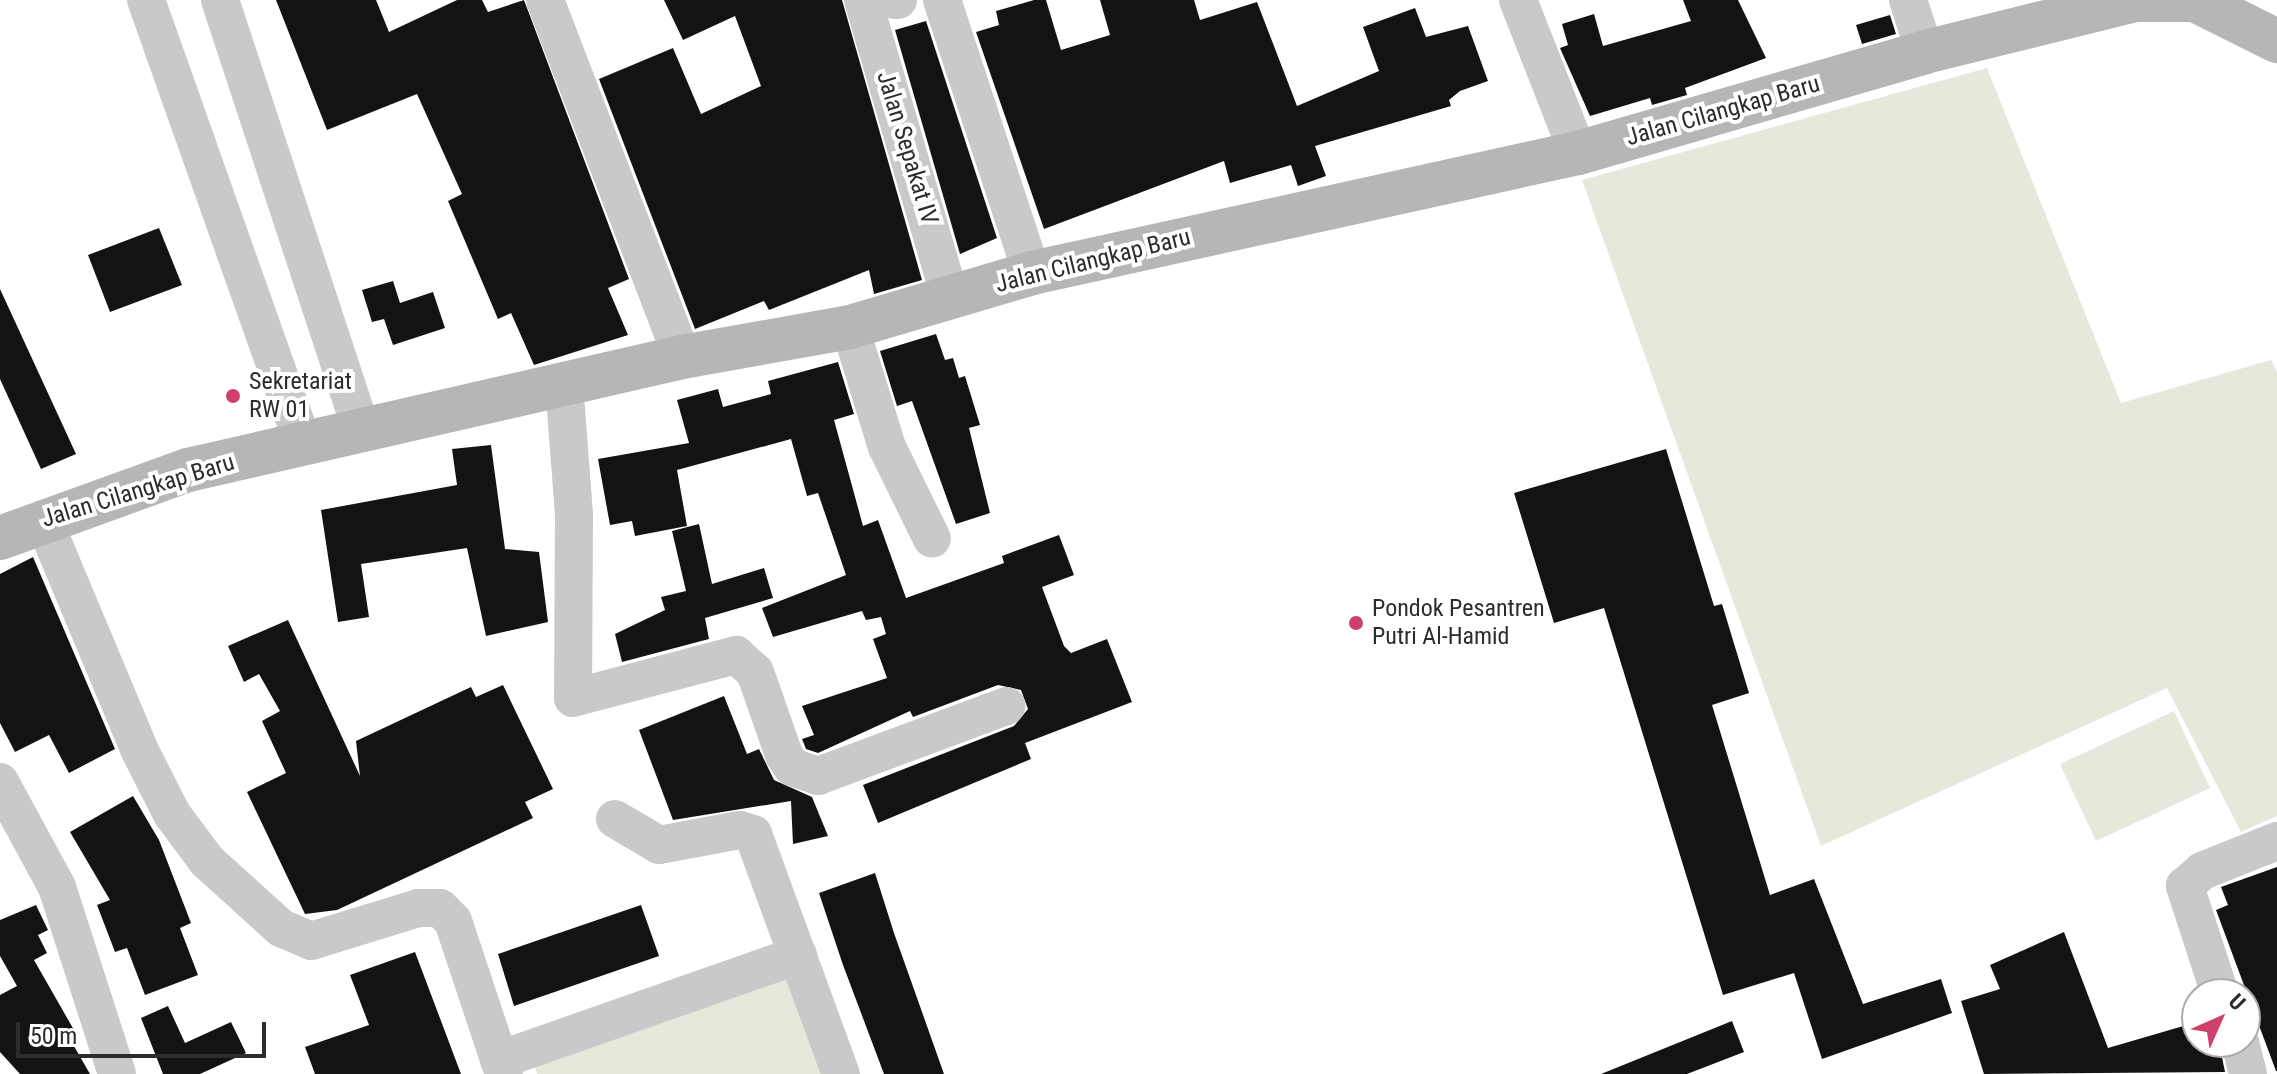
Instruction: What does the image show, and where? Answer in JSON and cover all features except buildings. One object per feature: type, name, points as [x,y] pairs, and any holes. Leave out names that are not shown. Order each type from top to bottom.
[{"type":"street","points":[[146,0],[304,445]]},
{"type":"street","points":[[220,0],[362,431]]},
{"type":"street","points":[[545,0],[682,357]]},
{"type":"street","points":[[942,0],[1032,273]]},
{"type":"street","points":[[1518,0],[1578,153]]},
{"type":"street","points":[[1908,0],[1925,52]]},
{"type":"street","name":"Jalan Cilangkap Baru","points":[[0,538],[43,519],[188,470],[682,357],[850,327],[1032,273],[1578,153],[1925,52],[2135,0],[2212,3],[2277,41]]},
{"type":"street","name":"Jalan Sepakat IV","points":[[879,1],[950,297]]},
{"type":"street","points":[[850,327],[887,447],[932,539]]},
{"type":"street","points":[[564,384],[574,515],[573,698],[736,655],[755,672],[784,755],[792,767],[818,776],[1006,706]]},
{"type":"street","points":[[43,519],[140,751],[172,814],[207,861],[281,928],[311,941],[418,908],[440,908],[453,921],[502,1067],[798,955]]},
{"type":"street","points":[[0,782],[57,887],[117,1074]]},
{"type":"street","points":[[615,819],[659,845],[740,830],[753,834],[841,1074]]},
{"type":"street","points":[[2215,978],[2185,886],[2202,871],[2277,841]]},
{"type":"shaded area","points":[[1987,68],[2121,403],[2271,360],[2277,372],[2277,816],[2241,832],[2167,688],[1821,846],[1582,180]]},
{"type":"shaded area","points":[[2174,711],[2210,788],[2096,841],[2060,764]]},
{"type":"shaded area","points":[[795,959],[833,1074],[537,1074],[528,1045]]},
{"type":"place","name":"Sekretariat RW 01","points":[[233,396]]},
{"type":"place","name":"Pondok Pesantren Putri Al-Hamid","points":[[1356,623]]}]
